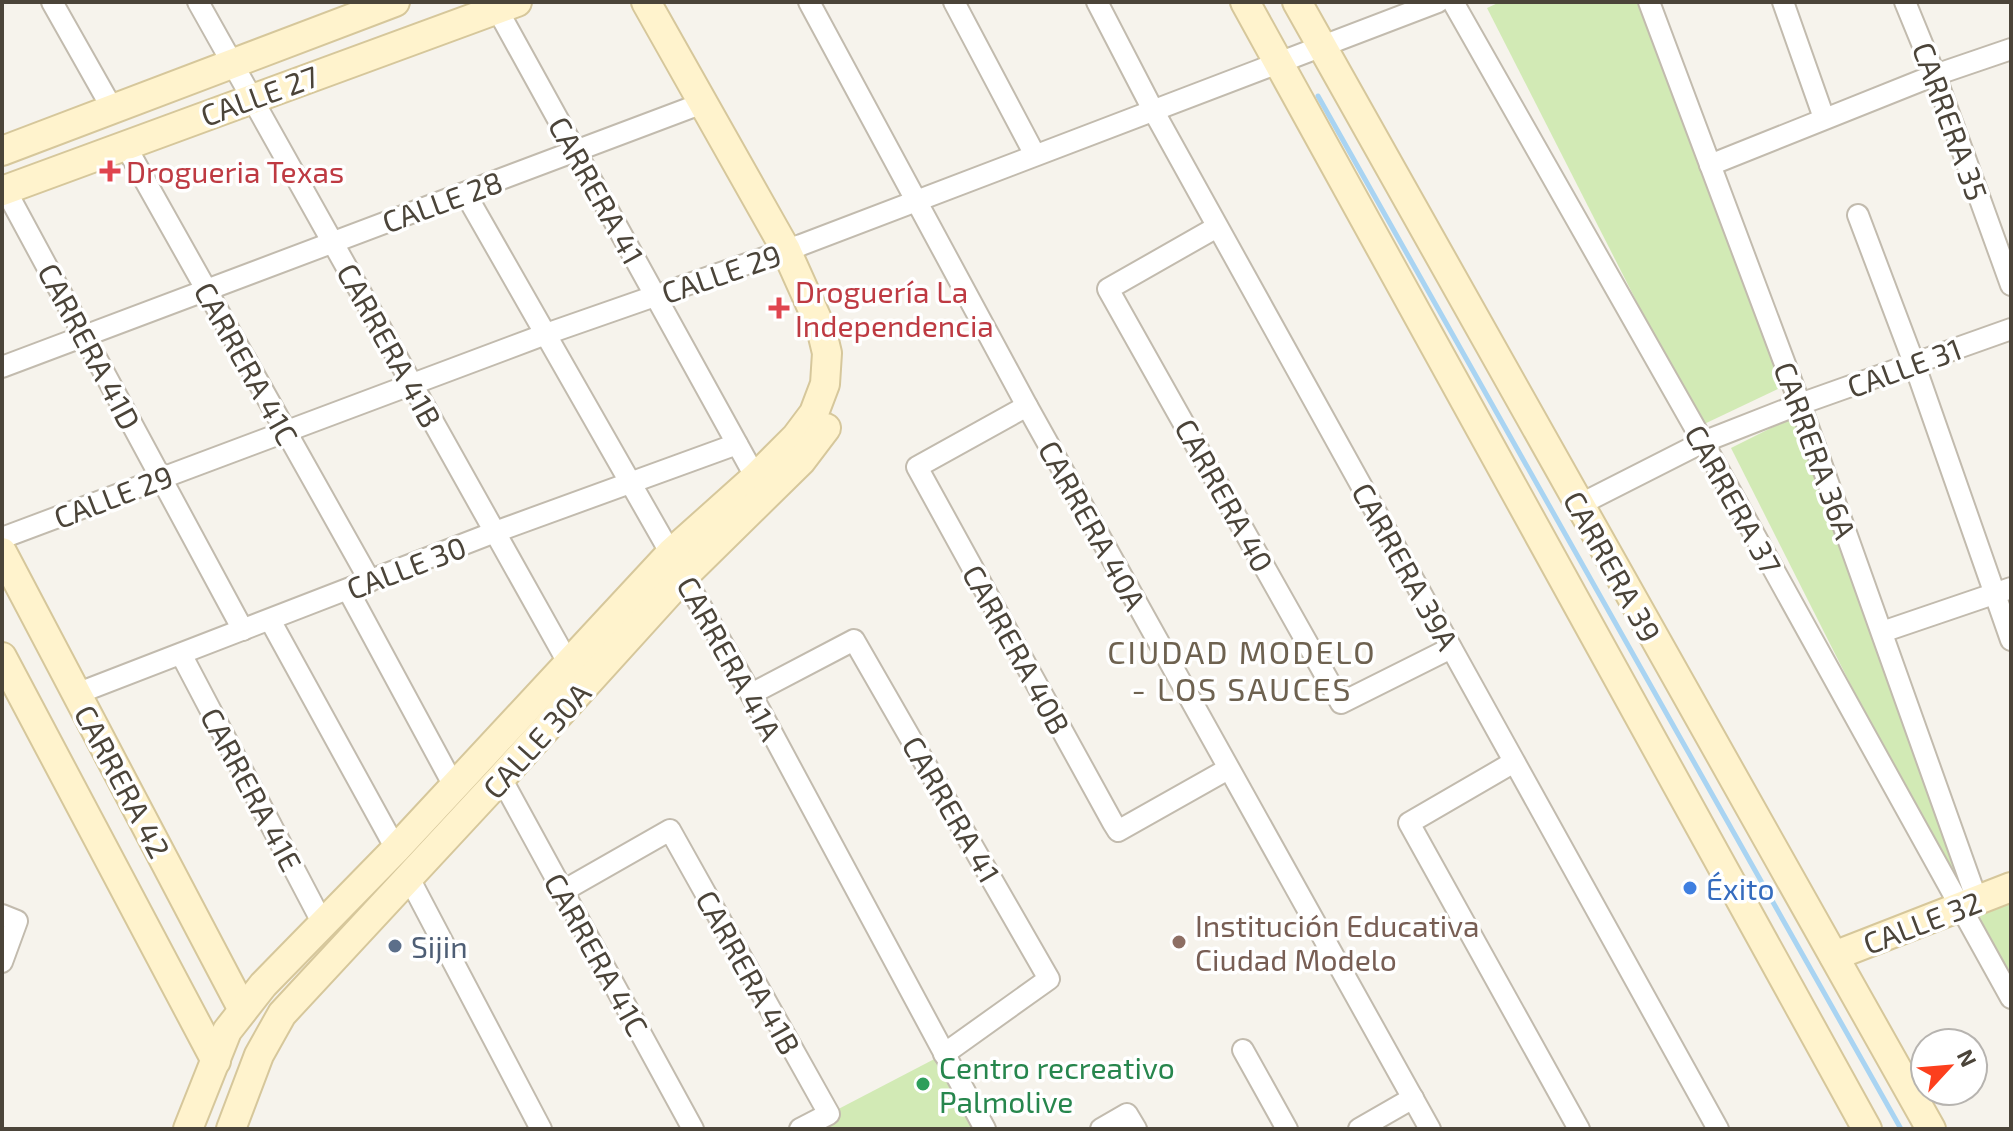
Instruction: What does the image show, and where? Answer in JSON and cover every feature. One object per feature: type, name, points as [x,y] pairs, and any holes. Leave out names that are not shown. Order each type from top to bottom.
[{"type":"main road","name":"CALLE 27","points":[[2,151],[233,65],[360,8],[395,2]]},
{"type":"main road","points":[[646,2],[703,103],[793,248]]},
{"type":"main road","points":[[668,2],[793,248]]},
{"type":"main road","points":[[1251,14],[1271,32],[1285,30],[1296,20],[1298,4]]},
{"type":"main road","name":"CARRERA 39","points":[[1298,4],[1931,1129]]},
{"type":"main road","name":"CALLE 27","points":[[4,190],[251,97],[507,6]]},
{"type":"main road","name":"CARRERA 39","points":[[1251,14],[1867,1129]]},
{"type":"main road","points":[[1297,98],[1301,86],[1311,77],[1330,75],[1341,83]]},
{"type":"main road","name":"CALLE 30A","points":[[188,1129],[227,1031],[263,985],[396,849],[568,663],[761,487],[801,461],[826,428],[841,396],[836,319],[793,248]]},
{"type":"main road","name":"CARRERA 42","points":[[2,552],[243,1010]]},
{"type":"main road","name":"CALLE 30A","points":[[231,1129],[259,1055],[282,1014],[583,689],[678,564]]},
{"type":"main road","name":"CARRERA 42","points":[[2,657],[216,1061]]},
{"type":"main road","name":"CALLE 32","points":[[1834,956],[2011,887]]},
{"type":"street","points":[[52,2],[113,110]]},
{"type":"street","name":"CARRERA 41B","points":[[198,2],[583,689]]},
{"type":"street","name":"CARRERA 40A","points":[[809,2],[1027,406],[1430,1129]]},
{"type":"street","points":[[954,2],[1035,155]]},
{"type":"street","name":"CARRERA 39A","points":[[1097,2],[1217,227],[1718,1129]]},
{"type":"street","name":"CALLE 29","points":[[2,538],[546,334],[793,248],[1438,2]]},
{"type":"street","name":"CARRERA 37","points":[[1453,2],[1969,903],[2011,998]]},
{"type":"street","name":"CARRERA 36A","points":[[1649,2],[1882,632],[1969,903]]},
{"type":"street","points":[[1783,2],[1824,118]]},
{"type":"street","name":"CARRERA 35","points":[[1905,2],[1935,75],[2011,285]]},
{"type":"street","name":"CARRERA 41","points":[[507,6],[576,152],[761,487]]},
{"type":"street","points":[[1710,165],[1935,75],[2011,49]]},
{"type":"street","name":"CALLE 28","points":[[2,367],[703,103]]},
{"type":"street","name":"CARRERA 41C","points":[[125,145],[370,581]]},
{"type":"street","name":"CARRERA 41D","points":[[4,190],[243,630]]},
{"type":"street","name":"CARRERA 41A","points":[[465,193],[751,694],[985,1129]]},
{"type":"street","points":[[1858,215],[2002,591],[2011,640]]},
{"type":"street","name":"CARRERA 40","points":[[1217,227],[1108,289],[1341,703],[1451,648]]},
{"type":"street","name":"CALLE 31","points":[[1579,505],[1703,442],[2011,329]]},
{"type":"street","name":"CARRERA 40B","points":[[1027,406],[917,467],[1118,831],[1228,769]]},
{"type":"street","name":"CALLE 30","points":[[76,694],[495,532],[737,444]]},
{"type":"street","points":[[348,590],[454,786]]},
{"type":"street","points":[[1882,632],[2002,591]]},
{"type":"street","points":[[270,620],[396,849]]},
{"type":"street","name":"CARRERA 41","points":[[751,694],[854,640],[1049,979],[944,1054]]},
{"type":"street","name":"CARRERA 41E","points":[[181,654],[323,924]]},
{"type":"street","points":[[1514,762],[1409,823],[1579,1129]]},
{"type":"street","name":"CARRERA 41C","points":[[501,778],[693,1129]]},
{"type":"street","name":"CARRERA 41B","points":[[563,891],[670,830],[829,1114],[800,1129]]},
{"type":"street","points":[[409,878],[541,1129]]},
{"type":"street","points":[[2,962],[10,918]]},
{"type":"street","points":[[1243,1050],[1287,1129]]},
{"type":"street","points":[[1359,1129],[1413,1098]]},
{"type":"street","points":[[1101,1129],[1132,1122]]},
{"type":"green space","points":[[1500,2],[1637,2],[1782,387],[1700,426],[1487,8]]},
{"type":"green space","points":[[1795,416],[1966,886],[1955,891],[1731,448]]},
{"type":"green space","points":[[2011,904],[2011,979],[1974,917]]},
{"type":"green space","name":"Centro recreativo Palmolive","points":[[944,1054],[985,1129],[800,1129]]},
{"type":"waterway","points":[[1318,96],[1901,1129]]},
{"type":"place","name":"Drogueria Texas","points":[[110,171]]},
{"type":"place","name":"Droguería La Independencia","points":[[779,308]]},
{"type":"place","name":"Éxito","points":[[1690,888]]},
{"type":"place","name":"Institución Educativa Ciudad Modelo","points":[[1179,942]]},
{"type":"place","name":"Sijin","points":[[395,946]]},
{"type":"place","name":"Centro recreativo Palmolive","points":[[923,1084]]},
{"type":"district","name":"CIUDAD MODELO - LOS SAUCES","points":[[1242,670]]}]
